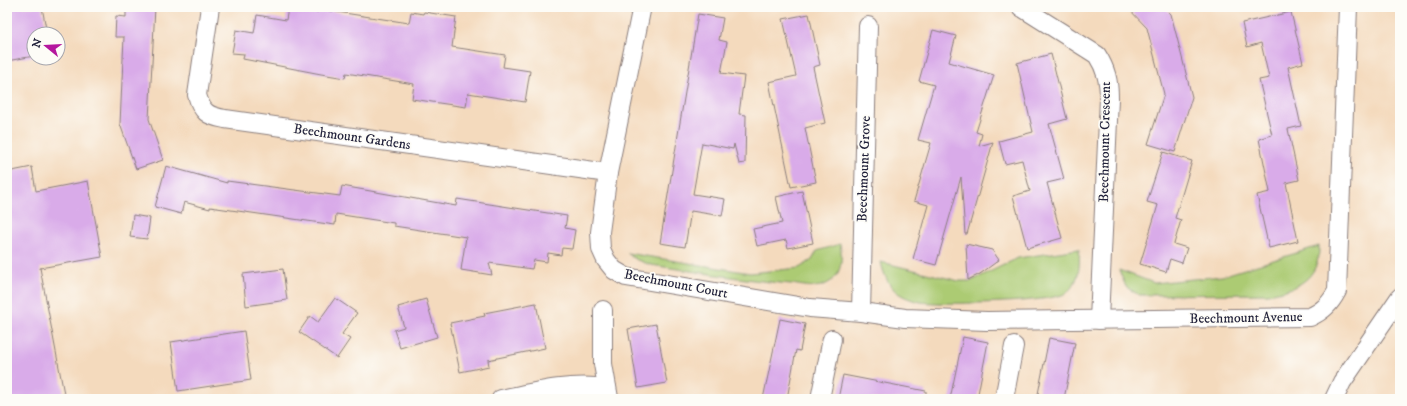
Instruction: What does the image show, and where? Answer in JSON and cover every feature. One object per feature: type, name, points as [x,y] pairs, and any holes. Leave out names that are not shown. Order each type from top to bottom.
[{"type":"street","name":"Beechmount Gardens","points":[[210,7],[197,95],[200,108],[208,114],[225,119],[608,173]]},
{"type":"street","name":"Beechmount Crescent","points":[[1021,7],[1096,55],[1104,64],[1108,79],[1109,98],[1099,320]]},
{"type":"street","name":"Beechmount Avenue","points":[[861,312],[905,318],[987,321],[1310,317],[1320,312],[1331,302],[1337,291],[1348,7]]},
{"type":"street","name":"Beechmount Court","points":[[641,11],[608,173],[600,232],[601,248],[606,260],[614,270],[626,277],[810,308],[861,312]]},
{"type":"street","name":"Beechmount Grove","points":[[861,312],[868,26]]},
{"type":"street","points":[[1334,399],[1342,382],[1400,297]]},
{"type":"street","points":[[501,399],[561,386],[585,385],[608,393],[603,364],[602,310]]},
{"type":"street","points":[[820,399],[832,339]]},
{"type":"street","points":[[1004,399],[1014,346]]},
{"type":"green space","points":[[840,244],[841,262],[838,273],[830,282],[816,287],[738,278],[651,265],[637,260],[627,253],[750,273],[799,268],[812,260],[817,251]]},
{"type":"green space","points":[[1319,246],[1318,258],[1315,267],[1304,281],[1287,290],[1267,294],[1139,295],[1126,287],[1119,270],[1154,283],[1222,276]]},
{"type":"green space","points":[[1079,249],[1077,279],[1071,289],[1066,293],[1057,296],[1020,301],[950,303],[921,302],[905,297],[894,290],[886,277],[881,262],[959,281],[971,281],[1018,258]]},
{"type":"building","points":[[7,7],[42,7],[46,26],[26,26],[26,57],[7,61]]},
{"type":"building","points":[[126,7],[155,7],[149,119],[163,160],[136,169],[120,124],[124,37],[115,37],[116,16],[126,17]]},
{"type":"building","points":[[1127,7],[1164,7],[1171,14],[1192,97],[1175,152],[1148,144],[1164,94],[1147,28]]},
{"type":"building","points":[[288,8],[318,12],[318,9],[409,23],[411,12],[423,14],[424,12],[456,17],[452,47],[505,55],[503,67],[530,71],[525,102],[468,93],[466,107],[412,99],[414,84],[346,73],[345,78],[321,74],[243,59],[244,54],[232,53],[236,30],[254,33],[257,15],[286,20]]},
{"type":"building","points":[[1291,12],[1303,63],[1288,67],[1301,126],[1288,129],[1299,180],[1286,183],[1298,241],[1269,248],[1257,195],[1270,192],[1259,139],[1272,135],[1259,80],[1269,78],[1261,43],[1247,47],[1242,23]]},
{"type":"building","points":[[698,14],[723,18],[719,40],[727,42],[721,73],[744,76],[739,114],[746,115],[745,163],[739,164],[734,144],[733,149],[702,143],[693,194],[725,199],[722,216],[691,211],[685,247],[660,243]]},
{"type":"building","points":[[809,14],[820,65],[813,67],[825,123],[805,128],[816,182],[791,187],[769,82],[796,76],[783,19]]},
{"type":"building","points":[[933,30],[956,36],[949,62],[994,75],[976,132],[982,134],[979,146],[993,142],[967,234],[965,234],[961,177],[936,265],[913,259],[928,205],[914,201],[931,143],[918,140],[934,85],[919,81]]},
{"type":"building","points":[[1051,54],[1067,119],[1049,124],[1064,179],[1047,183],[1062,238],[1027,248],[1013,196],[1030,191],[1022,160],[1005,164],[999,141],[1033,132],[1017,63]]},
{"type":"building","points":[[1163,152],[1192,161],[1175,218],[1181,220],[1174,244],[1187,248],[1182,263],[1170,259],[1166,272],[1140,264],[1158,205],[1147,202]]},
{"type":"building","points":[[166,166],[227,183],[227,181],[340,196],[342,186],[456,206],[457,199],[567,216],[565,228],[575,230],[572,249],[562,248],[561,255],[548,253],[547,262],[534,260],[532,269],[489,263],[492,275],[461,270],[466,237],[394,226],[394,223],[336,214],[335,225],[210,207],[210,209],[184,202],[181,214],[155,207]]},
{"type":"building","points":[[32,167],[36,191],[88,181],[102,257],[40,268],[65,399],[7,399],[7,172]]},
{"type":"building","points":[[802,191],[813,243],[788,248],[786,240],[757,246],[753,229],[782,223],[776,197]]},
{"type":"building","points":[[133,215],[150,218],[147,239],[130,237]]},
{"type":"building","points":[[966,244],[992,250],[999,260],[980,274],[968,280]]},
{"type":"building","points":[[283,269],[287,300],[246,306],[243,274]]},
{"type":"building","points":[[335,298],[357,313],[342,334],[350,339],[337,358],[299,332],[310,316],[318,322]]},
{"type":"building","points":[[426,299],[437,337],[400,348],[394,330],[404,327],[398,307]]},
{"type":"building","points":[[536,303],[545,348],[488,360],[489,366],[460,372],[450,323],[485,316],[484,313]]},
{"type":"building","points":[[780,319],[805,324],[800,351],[796,350],[787,399],[763,399]]},
{"type":"building","points":[[656,324],[667,383],[638,388],[628,329]]},
{"type":"building","points":[[244,331],[251,380],[178,391],[171,342]]},
{"type":"building","points":[[963,337],[988,342],[977,399],[950,399]]},
{"type":"building","points":[[1049,338],[1075,343],[1064,399],[1037,399]]},
{"type":"building","points":[[843,375],[926,391],[926,399],[838,399]]}]
